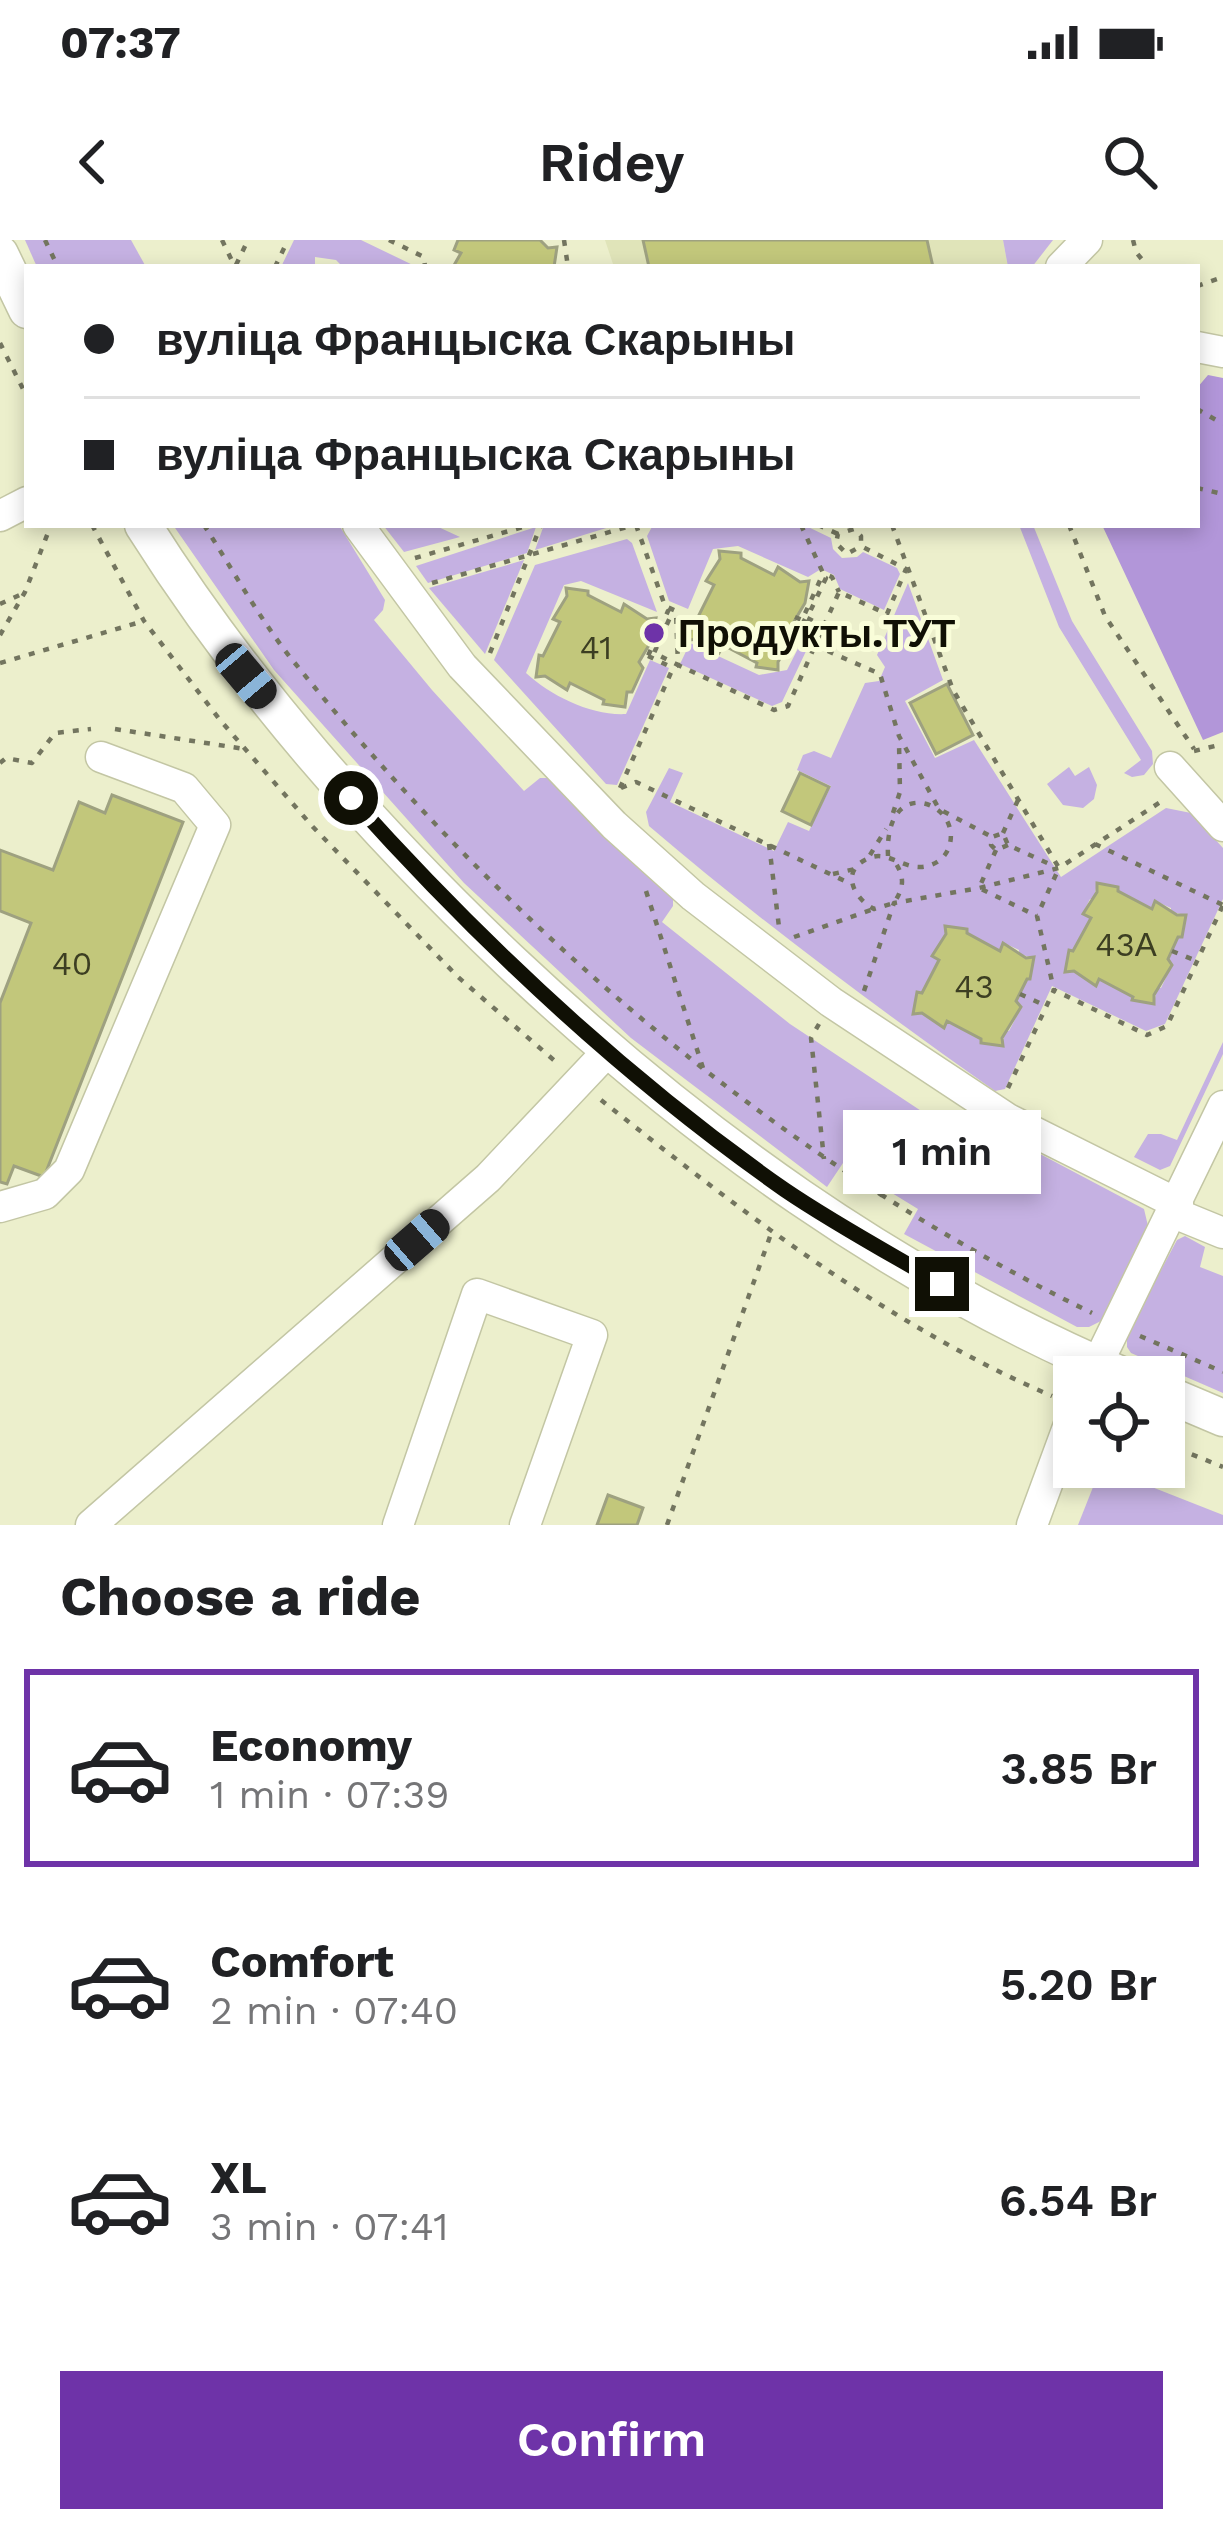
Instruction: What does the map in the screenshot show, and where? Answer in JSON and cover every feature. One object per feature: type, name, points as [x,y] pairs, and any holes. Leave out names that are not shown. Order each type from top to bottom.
[{"type":"main road","points":[[0,254],[24,304]]},
{"type":"main road","points":[[145,528],[246,676],[326,772],[424,879],[607,1052],[788,1192],[1074,1356]]},
{"type":"main road","points":[[1185,1402],[1223,1418]]},
{"type":"lane","points":[[1064,264],[1088,240]]},
{"type":"lane","points":[[360,528],[462,666],[614,825],[693,896],[831,1002],[996,1110],[1223,1233]]},
{"type":"lane","points":[[0,1207],[45,1194],[70,1170],[215,825],[184,788],[101,757]]},
{"type":"lane","points":[[1171,767],[1223,826]]},
{"type":"lane","points":[[91,1525],[488,1178],[607,1052]]},
{"type":"lane","points":[[1109,1356],[1117,1325],[1223,1106]]},
{"type":"lane","points":[[398,1525],[477,1294],[592,1335],[525,1525]]},
{"type":"lane","points":[[1032,1525],[1053,1468]]},
{"type":"path","points":[[389,240],[404,243],[424,257],[425,264]]},
{"type":"path","points":[[0,343],[24,391]]},
{"type":"path","points":[[0,635],[25,592],[50,528]]},
{"type":"path","points":[[206,528],[292,659],[478,870],[644,1022],[879,1196],[1044,1289],[1223,1372]]},
{"type":"path","points":[[404,561],[520,528]]},
{"type":"path","points":[[486,664],[540,528]]},
{"type":"path","points":[[423,586],[625,528]]},
{"type":"path","points":[[636,528],[665,606],[656,634]]},
{"type":"path","points":[[802,528],[823,573],[832,577],[839,592],[887,614],[906,569]]},
{"type":"path","points":[[825,528],[838,534],[853,528]]},
{"type":"path","points":[[856,528],[861,546]]},
{"type":"path","points":[[893,528],[953,690],[1059,868]]},
{"type":"path","points":[[1070,528],[1106,616],[1204,764]]},
{"type":"path","points":[[838,534],[839,550],[847,554],[861,546]]},
{"type":"path","points":[[861,546],[906,569]]},
{"type":"path","points":[[823,576],[808,618],[823,628],[798,619],[823,576]]},
{"type":"path","points":[[0,604],[25,592]]},
{"type":"path","points":[[676,667],[654,653],[672,614],[668,611],[645,655],[774,710],[788,706],[839,592]]},
{"type":"path","points":[[620,788],[676,667],[676,611],[665,606]]},
{"type":"path","points":[[0,663],[144,621]]},
{"type":"path","points":[[814,645],[880,674],[899,736],[950,823],[952,841],[944,857],[929,867],[911,867],[888,856],[868,858]]},
{"type":"path","points":[[888,856],[888,827],[900,793],[899,736]]},
{"type":"path","points":[[603,790],[636,782],[851,884]]},
{"type":"path","points":[[769,844],[781,941],[874,908],[1059,868],[1166,799]]},
{"type":"path","points":[[833,874],[855,869],[868,858],[895,813],[909,805],[925,803],[992,837],[1003,833],[1018,800]]},
{"type":"path","points":[[1003,833],[1008,845]]},
{"type":"path","points":[[992,837],[996,850]]},
{"type":"path","points":[[1054,990],[1147,1035],[1166,1027],[1223,905],[1095,844]]},
{"type":"path","points":[[980,888],[996,850],[1008,845],[1059,868]]},
{"type":"path","points":[[860,1003],[903,889],[896,862]]},
{"type":"path","points":[[879,1196],[921,1150],[945,1143],[996,1110],[1054,990],[1037,916],[1059,868]]},
{"type":"path","points":[[855,869],[851,884],[858,901],[874,908]]},
{"type":"path","points":[[645,887],[704,1070]]},
{"type":"path","points":[[980,888],[1037,916]]},
{"type":"path","points":[[1172,950],[1194,960]]},
{"type":"path","points":[[1020,994],[1046,1006]]},
{"type":"path","points":[[811,1038],[824,1159]]},
{"type":"path","points":[[667,1525],[772,1230]]},
{"type":"path","points":[[1185,1452],[1223,1467]]},
{"type":"shaded area","points":[[25,240],[131,240],[144,264],[36,264]]},
{"type":"shaded area","points":[[294,240],[361,240],[411,264],[340,264],[315,257],[315,264],[282,264]]},
{"type":"shaded area","points":[[605,240],[1003,240],[1007,264],[613,264]]},
{"type":"shaded area","points":[[1003,240],[1053,240],[1034,264],[1007,264]]},
{"type":"shaded area","points":[[1208,375],[1223,378],[1223,732],[1203,740],[1103,528],[1200,528],[1200,384]]},
{"type":"shaded area","points":[[175,528],[341,528],[385,600],[374,620],[524,791],[540,778],[549,778],[673,897],[673,906],[662,922],[790,1024],[968,1142],[982,1129],[993,1129],[1144,1209],[1148,1226],[1103,1320],[1077,1327],[904,1234],[918,1209],[843,1163],[827,1187],[631,1038],[464,883],[274,670]]},
{"type":"shaded area","points":[[385,528],[440,528],[460,537],[404,552]]},
{"type":"shaded area","points":[[536,528],[527,553],[428,583],[416,566]]},
{"type":"shaded area","points":[[543,528],[606,528],[535,550]]},
{"type":"shaded area","points":[[651,528],[810,528],[831,538],[842,558],[863,552],[897,568],[900,574],[884,610],[840,589],[834,575],[821,569],[808,577],[738,546],[713,549],[688,609],[669,601],[647,536]]},
{"type":"shaded area","points":[[1020,528],[1034,528],[1072,621],[1152,751],[1153,764],[1144,775],[1124,773],[1141,760],[1059,627]]},
{"type":"shaded area","points":[[627,539],[657,612],[581,581],[564,585],[526,673],[573,703],[626,714],[650,660],[669,668],[617,785],[606,784],[494,660],[535,565]]},
{"type":"shaded area","points":[[524,560],[485,654],[429,588]]},
{"type":"shaded area","points":[[908,583],[943,680],[905,701],[935,758],[974,740],[1061,877],[1166,808],[1191,813],[1223,848],[1223,899],[1165,1024],[1146,1031],[1052,986],[1005,1089],[995,1091],[819,963],[649,826],[646,812],[669,768],[683,773],[670,802],[774,851],[788,822],[809,831],[831,786],[797,770],[803,755],[814,751],[831,758],[865,683],[879,681],[885,667],[877,655]],"holes":[[[1097,883],[1118,887],[1152,909],[1155,901],[1186,915],[1182,936],[1168,959],[1172,965],[1157,988],[1154,1004],[1133,1000],[1099,979],[1095,986],[1074,971],[1066,972],[1068,951],[1073,951],[1091,918],[1083,913],[1094,899]],[[946,926],[967,929],[1000,951],[1004,943],[1034,958],[1031,979],[1016,1001],[1021,1008],[1005,1031],[1002,1046],[981,1043],[947,1021],[944,1028],[922,1013],[914,1015],[917,993],[922,993],[939,960],[932,956]]]},
{"type":"shaded area","points":[[809,627],[816,630],[782,702],[772,706],[680,664],[690,643],[759,675],[787,670]]},
{"type":"shaded area","points":[[1069,767],[1075,776],[1089,767],[1097,785],[1094,799],[1083,808],[1063,805],[1047,784]]},
{"type":"shaded area","points":[[1223,1042],[1223,1054],[1170,1166],[1160,1170],[1134,1157],[1148,1134],[1177,1140]]},
{"type":"shaded area","points":[[1185,1236],[1205,1247],[1200,1267],[1223,1276],[1223,1393],[1185,1376],[1185,1356],[1138,1356],[1127,1347],[1127,1334],[1177,1240]]},
{"type":"shaded area","points":[[1093,1488],[1154,1488],[1223,1515],[1223,1525],[1078,1525]]},
{"type":"building","points":[[458,240],[540,240],[548,248],[557,247],[554,264],[455,264],[461,253],[454,250]]},
{"type":"building","points":[[643,240],[927,240],[932,264],[648,264]]},
{"type":"building","points":[[719,551],[741,553],[741,558],[774,575],[778,567],[800,582],[809,581],[805,603],[792,625],[796,631],[778,670],[756,667],[757,663],[723,645],[719,653],[698,639],[689,640],[692,618],[697,619],[714,585],[706,581],[720,559]]},
{"type":"building","points":[[566,588],[588,591],[621,612],[624,604],[647,619],[656,618],[652,640],[639,662],[643,668],[632,692],[627,692],[625,707],[603,704],[604,700],[570,683],[567,690],[545,676],[536,677],[539,655],[543,656],[560,622],[553,619],[567,596]]},
{"type":"building","points":[[947,684],[973,735],[936,754],[910,703]]},
{"type":"building","points":[[800,773],[829,787],[811,825],[782,811]]},
{"type":"building","points":[[112,795],[183,822],[44,1177],[14,1166],[7,1184],[0,1182],[0,1003],[31,923],[0,911],[0,850],[53,870],[79,802],[105,813]]},
{"type":"building","points":[[1097,883],[1118,887],[1152,909],[1155,901],[1177,915],[1186,915],[1182,937],[1168,959],[1172,965],[1154,995],[1154,1004],[1132,1000],[1099,979],[1096,986],[1074,971],[1065,972],[1069,950],[1073,951],[1091,918],[1083,914],[1097,892]]},
{"type":"building","points":[[945,926],[967,929],[1000,951],[1003,943],[1026,958],[1034,957],[1030,979],[1016,1001],[1021,1007],[1002,1038],[1003,1046],[981,1043],[947,1021],[944,1028],[922,1013],[913,1014],[917,992],[922,993],[939,960],[932,956],[946,934]]},
{"type":"building","points":[[608,1495],[643,1508],[637,1525],[597,1525]]},
{"type":"place","name":"Продукты.ТУТ","points":[[654,633]]},
{"type":"route","points":[[351,798],[424,879],[607,1052],[788,1192],[942,1284]]}]
